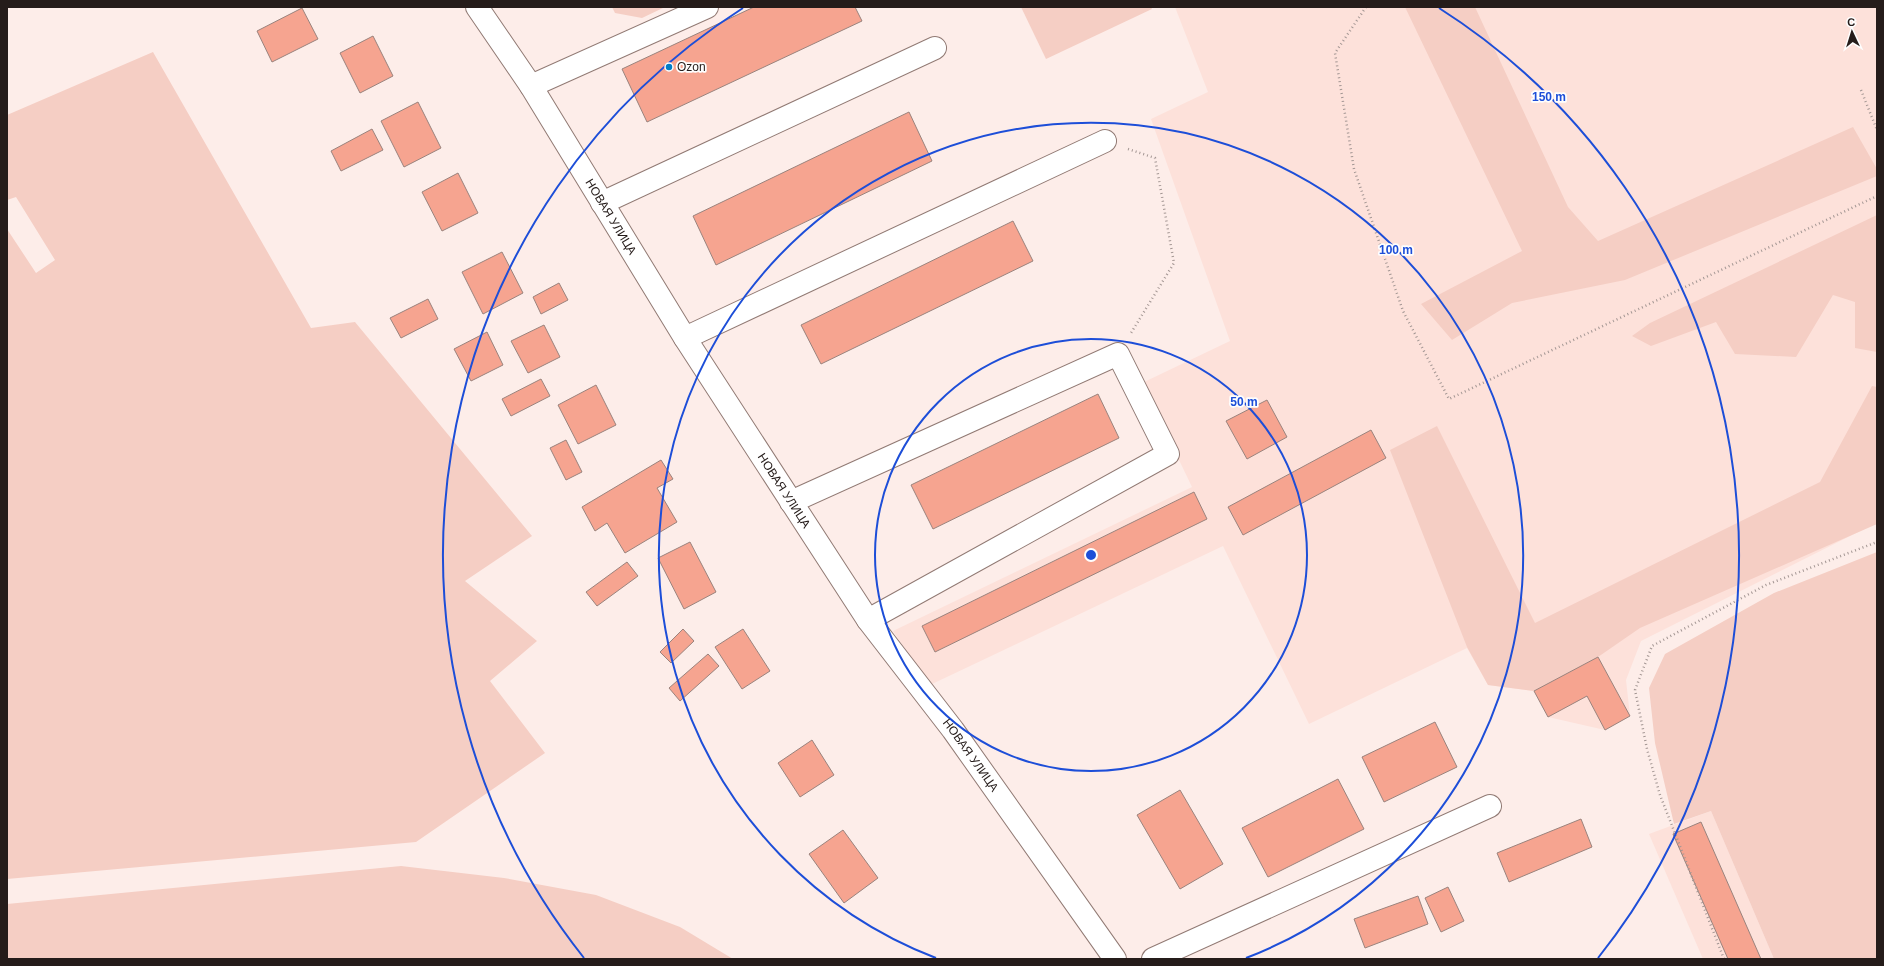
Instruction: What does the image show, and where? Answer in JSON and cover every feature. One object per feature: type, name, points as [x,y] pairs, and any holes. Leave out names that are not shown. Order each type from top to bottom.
[{"type":"street","name":"НОВАЯ УЛИЦА","points":[[476,7],[531,86],[685,338],[868,620],[953,730],[1115,959]]},
{"type":"street","points":[[531,86],[707,7]]},
{"type":"street","points":[[602,203],[935,48]]},
{"type":"street","points":[[685,338],[1105,141]]},
{"type":"street","points":[[791,502],[1118,354],[1168,454],[868,620]]},
{"type":"street","points":[[1153,959],[1490,806]]},
{"type":"path","points":[[1366,7],[1335,53],[1354,169],[1403,311],[1448,399],[1877,196]]},
{"type":"path","points":[[1861,90],[1877,130]]},
{"type":"path","points":[[1105,141],[1155,158],[1174,263],[1118,354]]},
{"type":"path","points":[[1724,959],[1660,795],[1646,749],[1635,690],[1652,646],[1766,585],[1877,542]]},
{"type":"shaded area","points":[[612,7],[665,7],[642,18],[615,13]]},
{"type":"shaded area","points":[[1021,7],[1151,7],[1152,9],[1046,59]]},
{"type":"shaded area","points":[[1175,7],[1877,7],[1877,524],[1872,525],[1641,641],[1626,680],[1630,716],[1605,730],[1548,717],[1534,691],[1488,685],[1467,648],[1309,724],[1223,546],[930,685],[893,631],[1192,487],[1142,383],[1230,341],[1151,119],[1208,92]]},
{"type":"shaded area","points":[[1405,7],[1475,7],[1568,207],[1598,241],[1853,127],[1877,169],[1877,176],[1625,280],[1512,303],[1452,340],[1421,304],[1522,251]]},
{"type":"shaded area","points":[[153,52],[311,328],[355,322],[532,536],[465,581],[537,641],[490,681],[545,753],[416,842],[7,879],[7,229],[36,273],[55,260],[16,197],[7,200],[7,115]]},
{"type":"shaded area","points":[[1877,215],[1877,352],[1855,348],[1855,302],[1833,295],[1796,357],[1735,354],[1716,322],[1651,346],[1632,336],[1650,323]]},
{"type":"shaded area","points":[[1872,386],[1877,387],[1877,524],[1640,628],[1598,657],[1534,691],[1488,685],[1467,647],[1390,450],[1437,426],[1535,623],[1820,482]]},
{"type":"shaded area","points":[[1877,552],[1877,959],[1774,959],[1711,811],[1674,824],[1655,743],[1649,688],[1665,654],[1774,593]]},
{"type":"shaded area","points":[[1711,811],[1774,959],[1703,959],[1649,834]]},
{"type":"shaded area","points":[[401,866],[504,878],[596,895],[680,927],[733,959],[7,959],[7,904]]},
{"type":"building","points":[[754,7],[855,7],[862,21],[647,122],[622,69]]},
{"type":"building","points":[[302,8],[318,39],[272,62],[257,31]]},
{"type":"building","points":[[373,36],[393,76],[360,93],[340,53]]},
{"type":"building","points":[[418,102],[441,148],[404,167],[381,121]]},
{"type":"building","points":[[909,112],[932,161],[716,265],[693,216]]},
{"type":"building","points":[[372,129],[383,150],[341,171],[331,151]]},
{"type":"building","points":[[458,173],[478,213],[442,231],[422,192]]},
{"type":"building","points":[[1013,221],[1033,261],[821,364],[801,325]]},
{"type":"building","points":[[502,252],[523,293],[483,314],[462,272]]},
{"type":"building","points":[[559,283],[568,300],[541,314],[533,297]]},
{"type":"building","points":[[428,299],[438,319],[401,338],[390,318]]},
{"type":"building","points":[[544,325],[560,357],[528,373],[511,341]]},
{"type":"building","points":[[487,332],[503,365],[471,381],[454,349]]},
{"type":"building","points":[[541,379],[550,396],[511,416],[502,399]]},
{"type":"building","points":[[596,385],[616,425],[578,444],[558,405]]},
{"type":"building","points":[[1098,394],[1119,438],[933,529],[911,485]]},
{"type":"building","points":[[1267,400],[1287,437],[1247,459],[1226,421]]},
{"type":"building","points":[[1371,430],[1386,458],[1243,535],[1228,507]]},
{"type":"building","points":[[566,440],[582,472],[566,480],[550,448]]},
{"type":"building","points":[[661,460],[673,479],[657,488],[677,522],[625,553],[607,523],[595,531],[582,507]]},
{"type":"building","points":[[1194,492],[1207,519],[935,652],[922,626]]},
{"type":"building","points":[[690,542],[716,592],[684,609],[658,558]]},
{"type":"building","points":[[627,562],[638,576],[597,606],[586,592]]},
{"type":"building","points":[[683,629],[694,641],[671,663],[660,652]]},
{"type":"building","points":[[743,629],[770,671],[742,689],[715,647]]},
{"type":"building","points":[[708,654],[719,666],[680,701],[669,688]]},
{"type":"building","points":[[1598,657],[1630,716],[1605,730],[1587,696],[1548,717],[1534,691]]},
{"type":"building","points":[[1435,722],[1457,767],[1384,802],[1362,757]]},
{"type":"building","points":[[812,740],[834,775],[800,797],[778,763]]},
{"type":"building","points":[[1338,779],[1364,829],[1268,877],[1242,828]]},
{"type":"building","points":[[1180,790],[1223,864],[1180,889],[1137,815]]},
{"type":"building","points":[[1581,819],[1592,847],[1509,882],[1497,853]]},
{"type":"building","points":[[1701,822],[1761,959],[1728,959],[1673,834]]},
{"type":"building","points":[[843,830],[878,878],[844,903],[809,854]]},
{"type":"building","points":[[1448,887],[1464,921],[1441,932],[1425,898]]},
{"type":"building","points":[[1418,896],[1428,924],[1365,948],[1354,919]]},
{"type":"place","name":"Ozon","points":[[669,67]]}]
